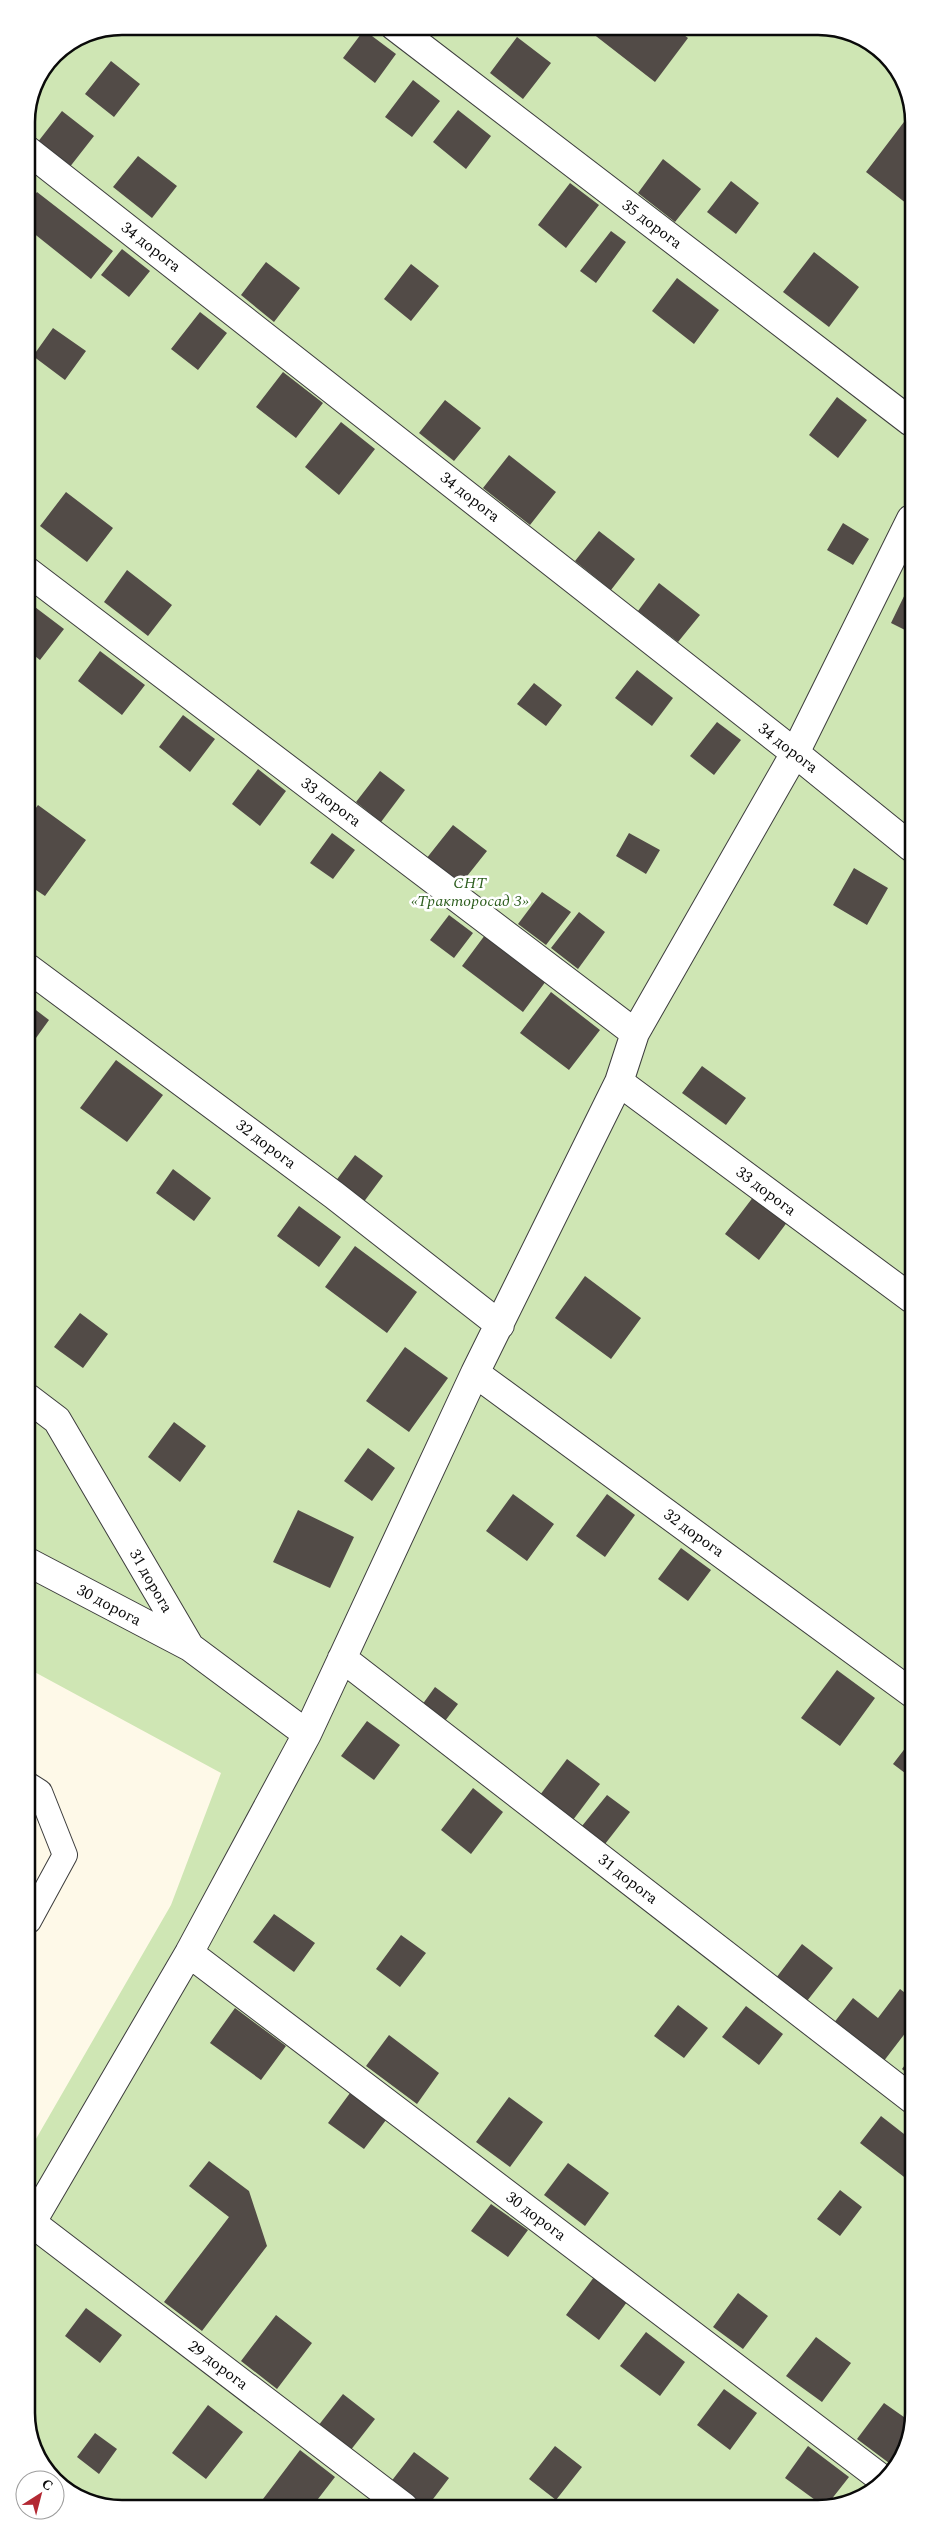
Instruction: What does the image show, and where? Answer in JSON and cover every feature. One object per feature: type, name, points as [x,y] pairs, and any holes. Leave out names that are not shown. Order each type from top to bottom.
[{"type":"street","name":"35 дорога","points":[[406,35],[905,417]]},
{"type":"street","name":"34 дорога","points":[[35,156],[795,752],[905,841]]},
{"type":"street","points":[[35,2216],[189,1952],[307,1734],[475,1373],[619,1082],[635,1033],[795,752],[905,531]]},
{"type":"street","name":"33 дорога","points":[[35,577],[635,1033]]},
{"type":"street","name":"32 дорога","points":[[35,973],[334,1195],[500,1325]]},
{"type":"street","name":"33 дорога","points":[[619,1082],[905,1294]]},
{"type":"street","name":"32 дорога","points":[[475,1373],[905,1688]]},
{"type":"street","name":"31 дорога","points":[[35,1403],[57,1420],[190,1647],[307,1734]]},
{"type":"street","name":"30 дорога","points":[[35,1566],[190,1647]]},
{"type":"street","name":"31 дорога","points":[[342,1658],[905,2094]]},
{"type":"street","name":"30 дорога","points":[[189,1952],[877,2476]]},
{"type":"street","name":"29 дорога","points":[[35,2229],[395,2500]]},
{"type":"lane","points":[[35,1789],[40,1792],[65,1855],[35,1910]]},
{"type":"green space","name":"СНТ «Тракторосад 3»","points":[[122,35],[824,35],[851,42],[862,47],[887,69],[902,99],[905,122],[905,2413],[900,2441],[887,2466],[866,2485],[851,2493],[841,2497],[818,2500],[116,2500],[89,2493],[65,2478],[65,2470],[57,2470],[42,2446],[38,2436],[35,2413],[35,2141],[171,1905],[221,1773],[35,1672],[35,116],[38,99],[53,69],[78,47],[94,40]]},
{"type":"building","points":[[360,35],[371,35],[396,54],[375,83],[343,58]]},
{"type":"building","points":[[595,35],[684,35],[688,38],[655,82]]},
{"type":"building","points":[[517,37],[551,63],[523,99],[490,73]]},
{"type":"building","points":[[111,61],[140,84],[114,117],[85,94]]},
{"type":"building","points":[[413,80],[440,101],[412,137],[385,117]]},
{"type":"building","points":[[458,110],[491,136],[466,169],[433,142]]},
{"type":"building","points":[[62,111],[94,136],[69,168],[37,143]]},
{"type":"building","points":[[905,121],[905,202],[866,172]]},
{"type":"building","points":[[138,156],[177,186],[152,218],[113,187]]},
{"type":"building","points":[[663,159],[701,189],[675,222],[638,193]]},
{"type":"building","points":[[731,181],[759,203],[736,234],[707,212]]},
{"type":"building","points":[[570,183],[599,205],[566,248],[538,225]]},
{"type":"building","points":[[37,192],[113,251],[91,279],[35,234],[35,195]]},
{"type":"building","points":[[611,231],[626,242],[596,283],[580,271]]},
{"type":"building","points":[[122,249],[150,271],[129,297],[101,275]]},
{"type":"building","points":[[814,252],[859,287],[829,327],[783,292]]},
{"type":"building","points":[[266,262],[300,288],[274,322],[241,295]]},
{"type":"building","points":[[411,264],[439,286],[411,321],[384,299]]},
{"type":"building","points":[[677,278],[719,310],[694,344],[652,311]]},
{"type":"building","points":[[200,312],[227,333],[198,370],[171,349]]},
{"type":"building","points":[[53,328],[86,351],[65,380],[35,358],[35,353]]},
{"type":"building","points":[[283,372],[323,403],[296,438],[256,407]]},
{"type":"building","points":[[837,397],[867,420],[838,458],[809,435]]},
{"type":"building","points":[[445,400],[481,428],[454,461],[419,433]]},
{"type":"building","points":[[341,422],[375,449],[339,495],[305,467]]},
{"type":"building","points":[[509,455],[556,492],[530,525],[483,488]]},
{"type":"building","points":[[66,492],[113,528],[87,562],[40,526]]},
{"type":"building","points":[[843,523],[869,539],[853,565],[827,550]]},
{"type":"building","points":[[599,531],[635,559],[611,590],[575,561]]},
{"type":"building","points":[[127,570],[172,605],[148,636],[104,602]]},
{"type":"building","points":[[659,583],[700,615],[678,642],[638,611]]},
{"type":"building","points":[[905,594],[905,630],[891,623]]},
{"type":"building","points":[[35,607],[64,629],[40,660],[35,656]]},
{"type":"building","points":[[100,651],[145,685],[122,715],[78,681]]},
{"type":"building","points":[[637,670],[673,698],[652,726],[615,698]]},
{"type":"building","points":[[534,683],[562,705],[546,726],[517,704]]},
{"type":"building","points":[[183,715],[215,739],[190,772],[159,747]]},
{"type":"building","points":[[717,722],[741,740],[714,775],[690,756]]},
{"type":"building","points":[[258,769],[286,791],[260,826],[232,804]]},
{"type":"building","points":[[380,771],[405,790],[381,822],[356,802]]},
{"type":"building","points":[[38,805],[86,840],[45,896],[35,889],[35,809]]},
{"type":"building","points":[[453,825],[487,851],[460,885],[426,859]]},
{"type":"building","points":[[332,833],[355,850],[333,879],[310,863]]},
{"type":"building","points":[[629,833],[660,850],[646,874],[616,856]]},
{"type":"building","points":[[854,868],[888,888],[867,925],[833,905]]},
{"type":"building","points":[[542,892],[571,912],[546,945],[518,924]]},
{"type":"building","points":[[579,912],[605,932],[578,969],[551,948]]},
{"type":"building","points":[[449,915],[473,933],[454,958],[430,940]]},
{"type":"building","points":[[485,935],[546,981],[523,1012],[462,966]]},
{"type":"building","points":[[551,992],[600,1030],[569,1070],[520,1033]]},
{"type":"building","points":[[35,1009],[49,1020],[35,1039]]},
{"type":"building","points":[[116,1060],[163,1095],[127,1142],[80,1108]]},
{"type":"building","points":[[702,1066],[746,1098],[726,1125],[682,1093]]},
{"type":"building","points":[[355,1155],[383,1176],[363,1203],[335,1182]]},
{"type":"building","points":[[173,1169],[211,1198],[194,1221],[156,1193]]},
{"type":"building","points":[[757,1192],[791,1217],[759,1260],[725,1234]]},
{"type":"building","points":[[299,1206],[341,1237],[319,1267],[277,1236]]},
{"type":"building","points":[[355,1246],[417,1292],[387,1333],[325,1287]]},
{"type":"building","points":[[585,1276],[641,1318],[611,1359],[555,1318]]},
{"type":"building","points":[[80,1313],[108,1334],[83,1368],[54,1347]]},
{"type":"building","points":[[405,1347],[448,1378],[409,1432],[366,1401]]},
{"type":"building","points":[[174,1422],[206,1446],[180,1482],[148,1457]]},
{"type":"building","points":[[368,1448],[395,1468],[372,1501],[344,1481]]},
{"type":"building","points":[[513,1494],[554,1524],[527,1561],[486,1531]]},
{"type":"building","points":[[607,1494],[635,1515],[605,1557],[576,1536]]},
{"type":"building","points":[[298,1510],[354,1537],[330,1588],[273,1562]]},
{"type":"building","points":[[681,1548],[711,1570],[688,1601],[658,1579]]},
{"type":"building","points":[[837,1670],[875,1698],[840,1746],[801,1718]]},
{"type":"building","points":[[435,1687],[458,1704],[445,1721],[422,1705]]},
{"type":"building","points":[[367,1721],[400,1745],[374,1780],[341,1756]]},
{"type":"building","points":[[905,1748],[905,1773],[893,1764]]},
{"type":"building","points":[[567,1759],[600,1784],[573,1820],[540,1795]]},
{"type":"building","points":[[473,1788],[503,1812],[471,1854],[441,1830]]},
{"type":"building","points":[[607,1795],[630,1812],[605,1844],[582,1826]]},
{"type":"building","points":[[274,1914],[315,1943],[294,1972],[253,1942]]},
{"type":"building","points":[[401,1935],[426,1953],[400,1987],[376,1969]]},
{"type":"building","points":[[802,1944],[833,1968],[807,2001],[776,1978]]},
{"type":"building","points":[[900,1989],[905,1993],[905,2033],[880,2066],[830,2028],[853,1998],[878,2018]]},
{"type":"building","points":[[678,2005],[708,2028],[684,2058],[654,2036]]},
{"type":"building","points":[[746,2006],[783,2034],[759,2065],[722,2037]]},
{"type":"building","points":[[235,2008],[286,2046],[261,2080],[210,2043]]},
{"type":"building","points":[[389,2035],[439,2073],[417,2104],[366,2066]]},
{"type":"building","points":[[350,2093],[386,2120],[364,2149],[328,2123]]},
{"type":"building","points":[[509,2097],[543,2122],[510,2167],[476,2142]]},
{"type":"building","points":[[881,2116],[905,2135],[905,2178],[860,2143]]},
{"type":"building","points":[[209,2161],[249,2191],[267,2246],[202,2331],[164,2302],[229,2217],[189,2186]]},
{"type":"building","points":[[568,2163],[609,2193],[585,2226],[544,2195]]},
{"type":"building","points":[[840,2190],[862,2207],[840,2236],[817,2219]]},
{"type":"building","points":[[491,2204],[528,2230],[508,2257],[471,2231]]},
{"type":"building","points":[[594,2277],[627,2302],[599,2340],[566,2315]]},
{"type":"building","points":[[738,2293],[768,2316],[743,2349],[713,2327]]},
{"type":"building","points":[[86,2308],[122,2335],[100,2363],[65,2336]]},
{"type":"building","points":[[276,2315],[312,2343],[277,2389],[241,2361]]},
{"type":"building","points":[[646,2332],[685,2362],[660,2396],[620,2366]]},
{"type":"building","points":[[816,2337],[851,2363],[822,2402],[786,2376]]},
{"type":"building","points":[[724,2389],[757,2413],[730,2450],[697,2425]]},
{"type":"building","points":[[343,2394],[375,2419],[350,2451],[318,2426]]},
{"type":"building","points":[[884,2403],[905,2417],[900,2441],[889,2463],[857,2439]]},
{"type":"building","points":[[208,2405],[243,2432],[206,2479],[172,2453]]},
{"type":"building","points":[[95,2433],[117,2449],[99,2474],[77,2457]]},
{"type":"building","points":[[555,2446],[582,2467],[556,2500],[529,2479]]},
{"type":"building","points":[[808,2446],[849,2477],[832,2498],[818,2500],[815,2500],[785,2478]]},
{"type":"building","points":[[300,2450],[335,2477],[317,2500],[263,2499]]},
{"type":"building","points":[[414,2452],[449,2478],[432,2500],[413,2500],[390,2483]]}]
